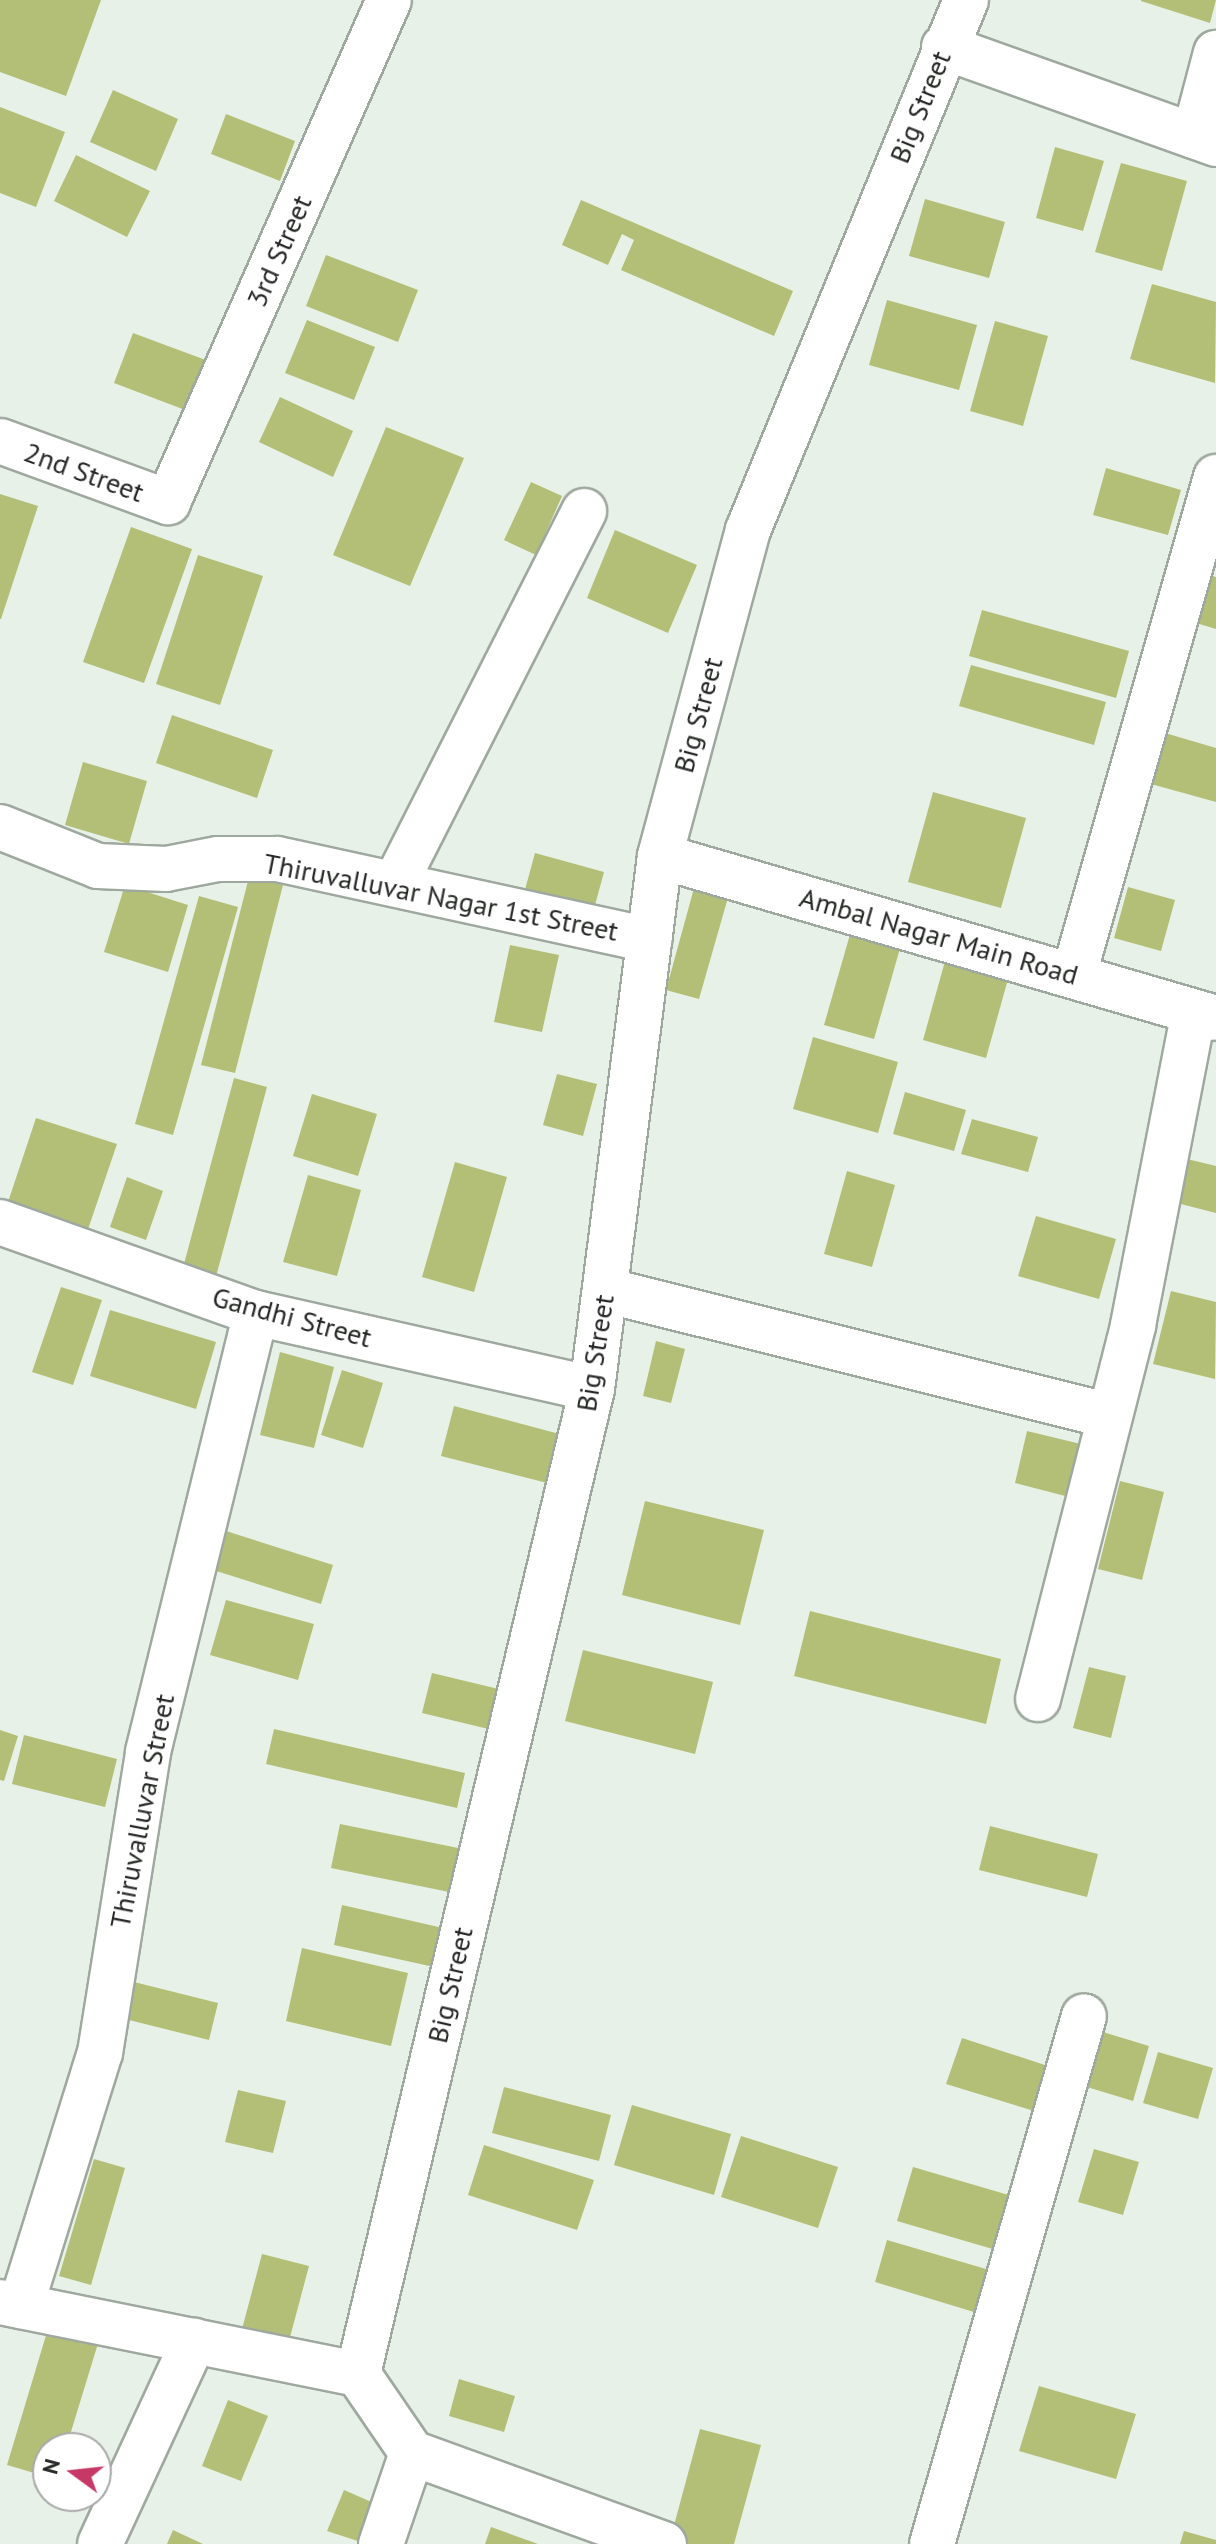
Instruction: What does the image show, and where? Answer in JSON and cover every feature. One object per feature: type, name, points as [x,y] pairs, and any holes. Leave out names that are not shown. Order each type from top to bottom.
[{"type":"street","name":"3rd Street","points":[[168,502],[389,0]]},
{"type":"street","name":"Big Street","points":[[358,2374],[592,1389],[660,856],[748,530],[944,47],[966,0]]},
{"type":"street","points":[[944,47],[1205,140],[1216,53]]},
{"type":"street","name":"2nd Street","points":[[0,441],[168,502]]},
{"type":"street","points":[[1074,974],[1205,558],[1216,477]]},
{"type":"street","points":[[396,882],[584,511]]},
{"type":"street","name":"Thiruvalluvar Nagar 1st Street","points":[[0,827],[98,866],[166,869],[218,859],[277,859],[396,882],[649,940]]},
{"type":"street","name":"Ambal Nagar Main Road","points":[[660,856],[1074,974],[1205,1015]]},
{"type":"street","points":[[1038,1699],[1110,1416],[1205,1015]]},
{"type":"street","name":"Gandhi Street","points":[[0,1222],[256,1313],[592,1389]]},
{"type":"street","points":[[605,1290],[1110,1416]]},
{"type":"street","name":"Thiruvalluvar Street","points":[[11,2304],[100,2053],[148,1752],[256,1313]]},
{"type":"street","points":[[932,2544],[1084,2016]]},
{"type":"street","points":[[11,2304],[358,2374],[412,2453],[664,2544]]},
{"type":"street","points":[[100,2544],[194,2341]]},
{"type":"street","points":[[381,2544],[412,2453]]},
{"type":"building","points":[[0,0],[101,0],[66,96],[0,72]]},
{"type":"building","points":[[1141,0],[1216,0],[1210,23],[1141,1]]},
{"type":"building","points":[[113,90],[178,119],[156,171],[90,142]]},
{"type":"building","points":[[0,107],[65,132],[36,207],[0,193]]},
{"type":"building","points":[[226,114],[295,141],[280,181],[211,154]]},
{"type":"building","points":[[1055,147],[1104,161],[1083,231],[1036,218]]},
{"type":"building","points":[[76,155],[150,191],[127,237],[54,201]]},
{"type":"building","points":[[1121,163],[1187,181],[1162,271],[1095,252]]},
{"type":"building","points":[[925,199],[1005,222],[989,278],[909,256]]},
{"type":"building","points":[[581,200],[793,291],[774,336],[621,270],[634,240],[622,234],[608,265],[562,245]]},
{"type":"building","points":[[326,255],[418,290],[398,342],[306,306]]},
{"type":"building","points":[[1152,284],[1216,302],[1215,383],[1130,359]]},
{"type":"building","points":[[887,300],[977,325],[959,390],[869,365]]},
{"type":"building","points":[[307,320],[375,347],[354,400],[285,373]]},
{"type":"building","points":[[995,321],[1048,336],[1023,426],[970,411]]},
{"type":"building","points":[[133,333],[211,362],[193,413],[114,383]]},
{"type":"building","points":[[280,397],[353,431],[333,477],[259,442]]},
{"type":"building","points":[[386,427],[464,458],[410,586],[333,555]]},
{"type":"building","points":[[1106,468],[1181,490],[1168,535],[1093,515]]},
{"type":"building","points":[[531,482],[562,496],[536,555],[504,540]]},
{"type":"building","points":[[0,494],[38,506],[1,619],[0,619]]},
{"type":"building","points":[[131,527],[192,549],[144,683],[83,662]]},
{"type":"building","points":[[615,530],[697,565],[668,633],[587,598]]},
{"type":"building","points":[[198,555],[263,576],[220,705],[156,684]]},
{"type":"building","points":[[1209,575],[1216,577],[1216,629],[1196,623]]},
{"type":"building","points":[[982,610],[1129,651],[1116,698],[969,656]]},
{"type":"building","points":[[971,665],[1106,702],[1094,745],[959,706]]},
{"type":"building","points":[[172,715],[273,750],[257,798],[156,763]]},
{"type":"building","points":[[1165,733],[1216,748],[1216,802],[1151,784]]},
{"type":"building","points":[[83,762],[147,781],[129,844],[65,825]]},
{"type":"building","points":[[933,792],[1026,818],[1001,908],[908,882]]},
{"type":"building","points":[[535,853],[604,872],[592,916],[523,897]]},
{"type":"building","points":[[699,870],[733,880],[699,999],[666,990]]},
{"type":"building","points":[[249,877],[283,885],[235,1073],[201,1065]]},
{"type":"building","points":[[125,885],[188,905],[168,972],[104,952]]},
{"type":"building","points":[[1128,887],[1175,900],[1161,951],[1114,938]]},
{"type":"building","points":[[199,896],[238,907],[173,1135],[135,1124]]},
{"type":"building","points":[[853,924],[903,938],[874,1039],[824,1025]]},
{"type":"building","points":[[510,945],[559,955],[542,1032],[494,1022]]},
{"type":"building","points":[[947,954],[1010,972],[986,1058],[923,1040]]},
{"type":"building","points":[[813,1037],[898,1062],[878,1133],[793,1109]]},
{"type":"building","points":[[557,1074],[597,1084],[583,1136],[543,1125]]},
{"type":"building","points":[[234,1078],[267,1087],[214,1284],[181,1275]]},
{"type":"building","points":[[905,1092],[966,1110],[954,1151],[893,1134]]},
{"type":"building","points":[[312,1094],[377,1114],[358,1176],[293,1156]]},
{"type":"building","points":[[36,1118],[117,1144],[83,1244],[3,1217]]},
{"type":"building","points":[[972,1119],[1038,1137],[1028,1172],[961,1154]]},
{"type":"building","points":[[1183,1158],[1216,1166],[1216,1213],[1173,1202]]},
{"type":"building","points":[[455,1162],[507,1177],[474,1292],[422,1277]]},
{"type":"building","points":[[847,1171],[895,1185],[872,1267],[824,1254]]},
{"type":"building","points":[[308,1175],[361,1190],[337,1276],[283,1262]]},
{"type":"building","points":[[127,1177],[163,1191],[146,1240],[110,1227]]},
{"type":"building","points":[[1036,1216],[1116,1239],[1099,1299],[1018,1276]]},
{"type":"building","points":[[61,1287],[102,1300],[73,1385],[32,1372]]},
{"type":"building","points":[[1171,1291],[1216,1302],[1215,1379],[1153,1364]]},
{"type":"building","points":[[110,1310],[216,1342],[196,1409],[90,1376]]},
{"type":"building","points":[[656,1341],[685,1349],[671,1403],[643,1396]]},
{"type":"building","points":[[280,1352],[334,1367],[314,1448],[260,1435]]},
{"type":"building","points":[[342,1370],[383,1383],[363,1448],[321,1435]]},
{"type":"building","points":[[454,1406],[567,1436],[555,1485],[441,1456]]},
{"type":"building","points":[[1027,1431],[1085,1445],[1073,1498],[1015,1483]]},
{"type":"building","points":[[1120,1481],[1164,1492],[1142,1580],[1098,1569]]},
{"type":"building","points":[[645,1501],[764,1530],[740,1625],[622,1595]]},
{"type":"building","points":[[226,1531],[333,1565],[321,1604],[213,1570]]},
{"type":"building","points":[[226,1600],[314,1624],[298,1680],[210,1655]]},
{"type":"building","points":[[810,1611],[1001,1659],[986,1724],[794,1676]]},
{"type":"building","points":[[583,1650],[713,1682],[695,1754],[565,1721]]},
{"type":"building","points":[[1089,1667],[1126,1676],[1111,1738],[1073,1728]]},
{"type":"building","points":[[432,1673],[515,1693],[505,1733],[422,1713]]},
{"type":"building","points":[[274,1729],[465,1773],[457,1808],[266,1764]]},
{"type":"building","points":[[0,1730],[18,1736],[4,1781],[0,1780]]},
{"type":"building","points":[[24,1735],[117,1759],[105,1807],[12,1784]]},
{"type":"building","points":[[340,1824],[468,1850],[459,1894],[331,1868]]},
{"type":"building","points":[[990,1826],[1098,1854],[1087,1897],[979,1870]]},
{"type":"building","points":[[342,1905],[443,1928],[434,1967],[334,1945]]},
{"type":"building","points":[[302,1948],[408,1973],[391,2046],[286,2021]]},
{"type":"building","points":[[130,1981],[218,2003],[209,2040],[121,2018]]},
{"type":"building","points":[[1093,2029],[1149,2046],[1133,2101],[1077,2084]]},
{"type":"building","points":[[962,2038],[1048,2066],[1034,2111],[946,2084]]},
{"type":"building","points":[[1158,2052],[1213,2068],[1198,2119],[1143,2103]]},
{"type":"building","points":[[504,2087],[611,2115],[599,2161],[492,2133]]},
{"type":"building","points":[[238,2090],[286,2101],[273,2153],[225,2142]]},
{"type":"building","points":[[632,2105],[731,2134],[714,2195],[614,2165]]},
{"type":"building","points":[[741,2136],[838,2167],[818,2228],[721,2197]]},
{"type":"building","points":[[484,2145],[594,2180],[577,2230],[468,2195]]},
{"type":"building","points":[[1094,2149],[1139,2162],[1123,2215],[1078,2202]]},
{"type":"building","points":[[94,2159],[125,2168],[91,2285],[59,2276]]},
{"type":"building","points":[[913,2167],[1012,2196],[996,2250],[897,2221]]},
{"type":"building","points":[[887,2240],[986,2269],[974,2312],[875,2282]]},
{"type":"building","points":[[262,2254],[309,2266],[289,2341],[242,2329]]},
{"type":"building","points":[[50,2322],[100,2337],[71,2432],[32,2432],[32,2472],[7,2465]]},
{"type":"building","points":[[459,2379],[515,2396],[504,2432],[449,2416]]},
{"type":"building","points":[[1039,2386],[1136,2414],[1116,2479],[1019,2451]]},
{"type":"building","points":[[228,2400],[268,2416],[241,2481],[202,2466]]},
{"type":"building","points":[[700,2429],[761,2445],[734,2544],[669,2544]]},
{"type":"building","points":[[344,2490],[383,2507],[367,2544],[327,2531]]},
{"type":"building","points":[[491,2527],[538,2544],[485,2544]]},
{"type":"building","points":[[173,2530],[203,2544],[167,2544]]},
{"type":"building","points":[[1184,2531],[1216,2540],[1216,2544],[1180,2544]]}]
